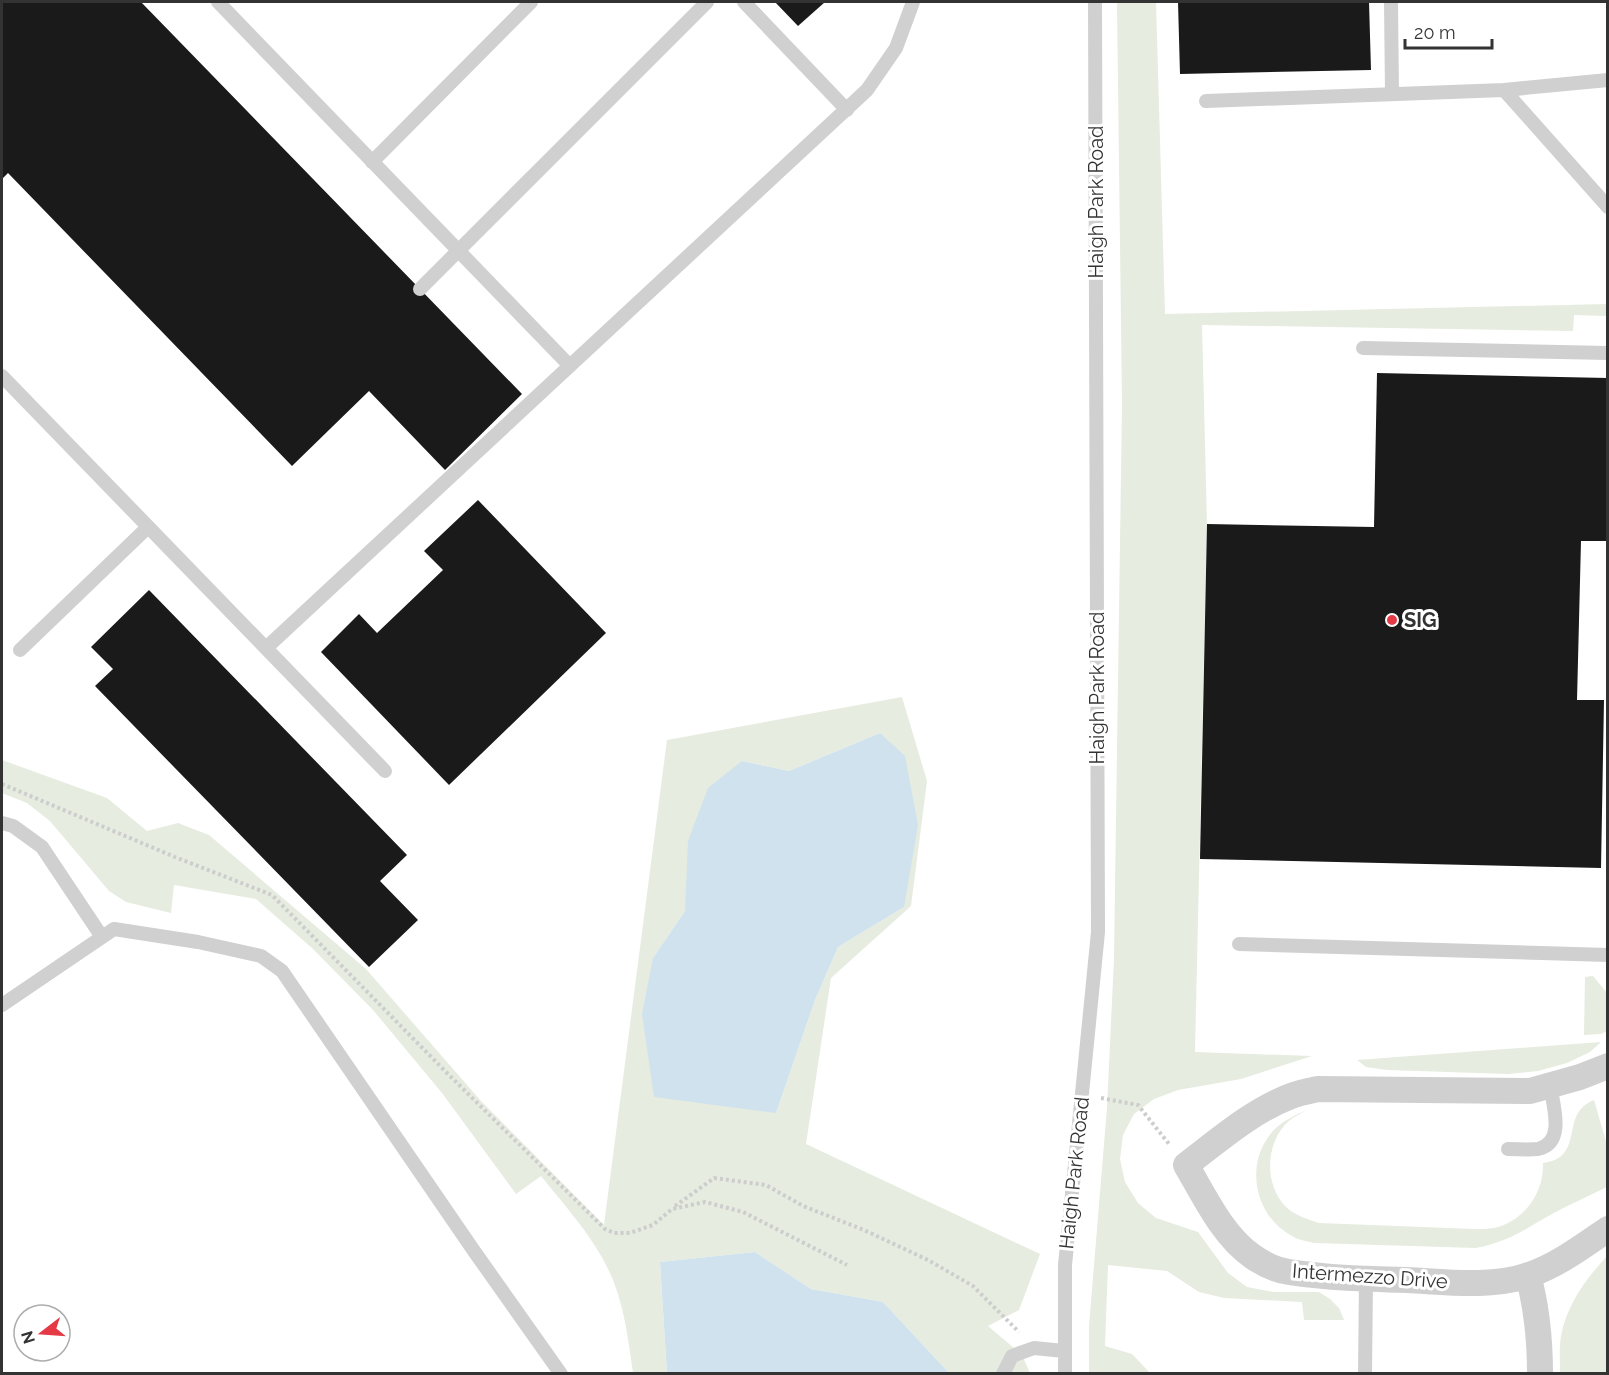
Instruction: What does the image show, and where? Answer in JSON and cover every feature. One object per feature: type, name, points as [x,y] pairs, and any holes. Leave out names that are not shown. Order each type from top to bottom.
[{"type":"street","points":[[1186,1165],[1237,1126],[1268,1107],[1291,1096],[1318,1089],[1530,1091],[1580,1077],[1608,1066]]},
{"type":"street","name":"Intermezzo Drive","points":[[1186,1165],[1219,1219],[1235,1240],[1251,1256],[1268,1266],[1288,1272],[1366,1279],[1484,1282],[1528,1275],[1551,1266],[1608,1229]]},
{"type":"street","points":[[1528,1275],[1536,1305],[1540,1338],[1540,1374]]},
{"type":"lane","points":[[218,2],[570,366]]},
{"type":"lane","points":[[372,162],[531,2]]},
{"type":"lane","points":[[420,289],[707,2]]},
{"type":"lane","points":[[744,2],[847,110]]},
{"type":"lane","points":[[266,648],[847,110],[867,90],[896,48],[914,2]]},
{"type":"lane","name":"Haigh Park Road","points":[[1065,1374],[1065,1264],[1098,932],[1095,2]]},
{"type":"lane","points":[[1390,2],[1392,94]]},
{"type":"lane","points":[[1206,101],[1504,90],[1608,80]]},
{"type":"lane","points":[[1504,90],[1608,207]]},
{"type":"lane","points":[[1363,348],[1608,353]]},
{"type":"lane","points":[[2,376],[385,771]]},
{"type":"lane","points":[[20,650],[148,527]]},
{"type":"lane","points":[[2,823],[13,826],[42,847],[102,937]]},
{"type":"lane","points":[[2,1005],[114,929],[198,942],[261,956],[282,971],[561,1374]]},
{"type":"lane","points":[[1239,944],[1608,955]]},
{"type":"lane","points":[[1508,1149],[1540,1148],[1551,1141],[1556,1128],[1550,1085]]},
{"type":"lane","points":[[1365,1374],[1366,1279]]},
{"type":"lane","points":[[1003,1374],[1012,1356],[1034,1348],[1064,1352]]},
{"type":"path","points":[[2,784],[272,895],[455,1082],[605,1229],[615,1233],[630,1233],[652,1225],[714,1178],[766,1185],[803,1206],[864,1230],[928,1260],[972,1286],[1034,1348]]},
{"type":"path","points":[[1082,1094],[1138,1105],[1186,1165]]},
{"type":"path","points":[[672,1209],[705,1202],[743,1212],[847,1265]]},
{"type":"shaded area","points":[[1117,2],[1156,2],[1165,314],[1608,304],[1607,316],[1574,315],[1573,331],[1202,325],[1207,524],[1195,1052],[1312,1056],[1241,1079],[1178,1090],[1154,1099],[1134,1114],[1123,1135],[1120,1159],[1125,1182],[1138,1203],[1156,1218],[1198,1232],[1228,1273],[1247,1287],[1274,1292],[1319,1292],[1339,1308],[1344,1320],[1304,1320],[1302,1302],[1224,1298],[1199,1292],[1167,1271],[1108,1265],[1105,1346],[1132,1354],[1151,1374],[1089,1373],[1089,1326],[1107,1108],[1114,959],[1122,405]]},
{"type":"shaded area","points":[[902,697],[927,781],[911,906],[831,978],[806,1144],[1040,1254],[1019,1310],[988,1326],[1022,1355],[1030,1373],[949,1373],[883,1302],[811,1289],[755,1252],[660,1262],[667,1373],[633,1373],[625,1322],[617,1291],[603,1259],[584,1230],[541,1176],[516,1194],[442,1093],[373,1010],[313,949],[256,899],[174,885],[171,913],[126,902],[109,891],[50,821],[27,803],[2,793],[2,760],[107,798],[147,831],[178,823],[209,835],[366,969],[481,1101],[604,1225],[667,740]],"holes":[[[880,733],[904,907],[838,947],[815,1000],[776,1113],[653,958],[685,911],[742,761],[789,771]]]},
{"type":"shaded area","points":[[1593,976],[1607,993],[1607,1031],[1601,1034],[1584,1035],[1585,977]]},
{"type":"shaded area","points":[[1601,1042],[1590,1052],[1567,1063],[1538,1071],[1508,1074],[1387,1070],[1366,1067],[1357,1060]]},
{"type":"shaded area","points":[[1594,1100],[1607,1145],[1607,1187],[1516,1234],[1488,1245],[1476,1248],[1314,1243],[1294,1237],[1280,1228],[1270,1217],[1258,1191],[1257,1162],[1269,1136],[1291,1117],[1307,1110],[1282,1128],[1276,1138],[1270,1162],[1273,1185],[1285,1206],[1292,1212],[1319,1223],[1494,1228],[1514,1219],[1530,1204],[1540,1185],[1543,1163],[1556,1159],[1564,1153],[1569,1144],[1577,1115],[1583,1106]]},
{"type":"shaded area","points":[[1607,1256],[1607,1373],[1560,1373],[1560,1341],[1568,1313],[1585,1283]]},
{"type":"water","points":[[880,733],[905,756],[918,825],[904,907],[838,947],[815,1000],[776,1113],[654,1097],[642,1014],[653,958],[685,911],[688,841],[708,788],[742,761],[789,771]]},
{"type":"water","points":[[755,1252],[811,1289],[883,1302],[949,1373],[667,1373],[660,1262]]},
{"type":"building","points":[[2,2],[141,2],[522,394],[445,470],[369,391],[292,466],[8,173],[2,179]]},
{"type":"building","points":[[775,2],[825,2],[798,26]]},
{"type":"building","points":[[1178,2],[1369,2],[1371,70],[1180,74]]},
{"type":"building","name":"SIG","points":[[1377,373],[1608,378],[1608,541],[1581,541],[1577,700],[1604,700],[1601,868],[1200,859],[1207,524],[1374,527]]},
{"type":"building","points":[[478,500],[606,633],[449,785],[321,652],[359,614],[377,633],[443,570],[424,551]]},
{"type":"building","points":[[149,590],[407,855],[380,881],[418,920],[369,967],[95,686],[113,669],[91,647]]},
{"type":"place","name":"SIG","points":[[1392,620]]}]
